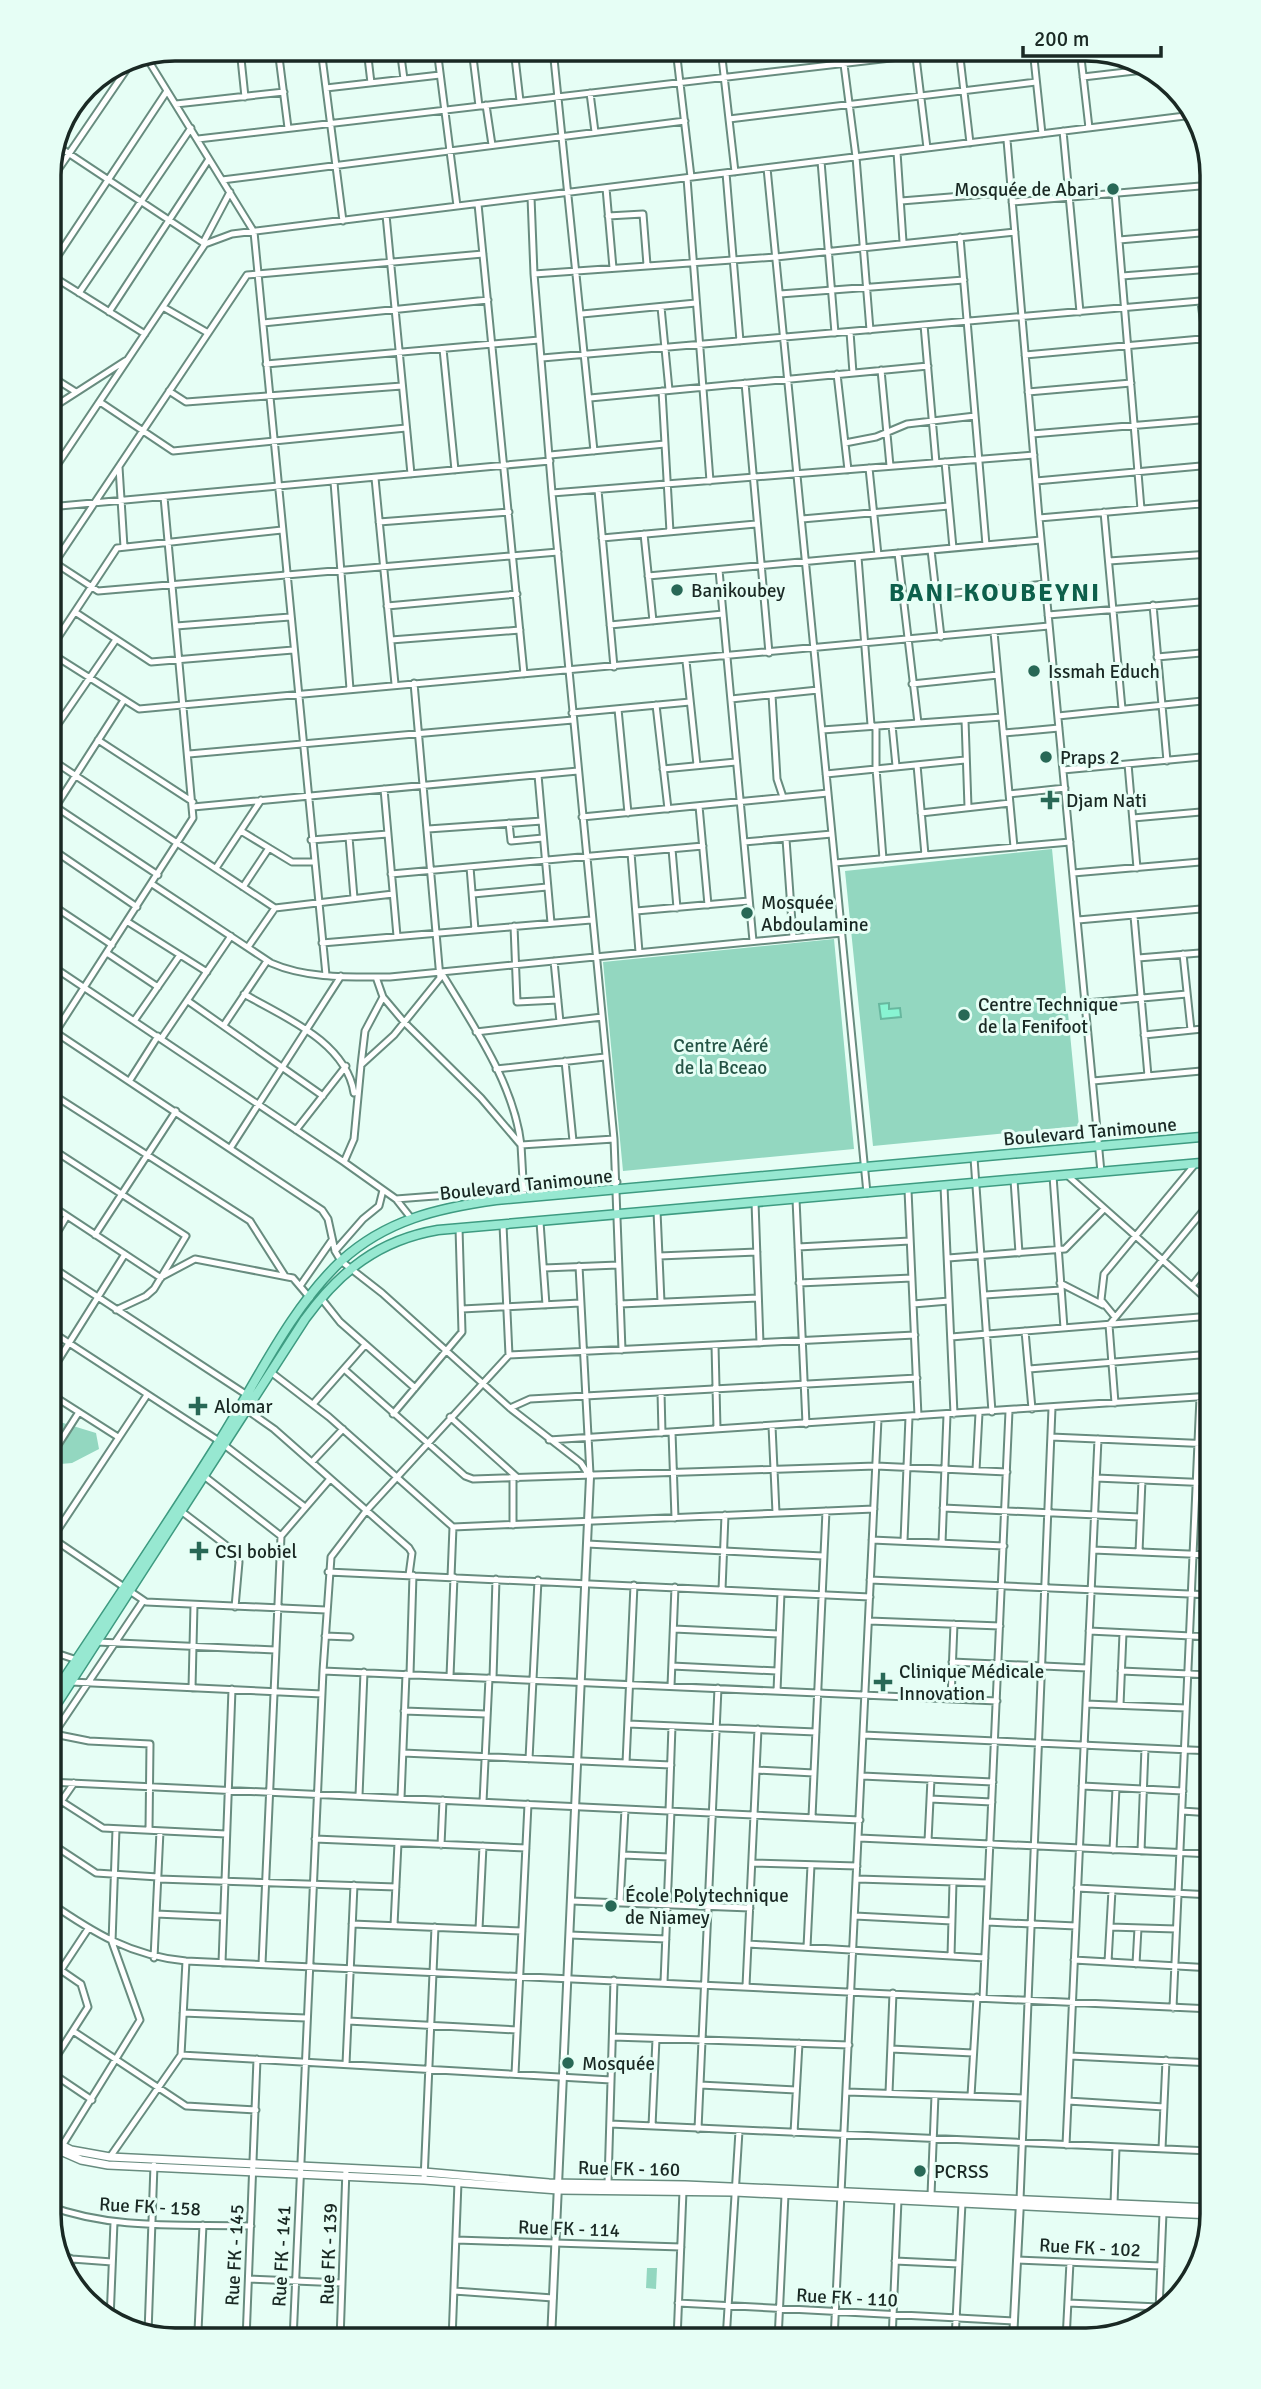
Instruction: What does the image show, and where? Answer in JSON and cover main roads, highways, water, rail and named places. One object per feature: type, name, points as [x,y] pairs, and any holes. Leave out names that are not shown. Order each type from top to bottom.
[{"type":"main road","name":"Boulevard Tanimoune","points":[[61,1683],[204,1476],[247,1395],[310,1298],[341,1261],[372,1238],[411,1218],[454,1206],[524,1194],[865,1168],[1200,1137]]},
{"type":"main road","name":"Boulevard Tanimoune","points":[[61,1697],[97,1642],[126,1590],[321,1298],[349,1268],[377,1249],[410,1236],[459,1228],[1200,1163]]},
{"type":"main road","name":"Rue FK - 160","points":[[61,2149],[108,2165],[154,2163]]},
{"type":"main road","name":"Rue FK - 160","points":[[70,2153],[154,2163],[424,2176],[522,2185]]},
{"type":"main road","name":"Rue FK - 160","points":[[424,2176],[458,2182],[559,2187],[735,2190],[785,2195],[843,2194],[961,2203],[1114,2204],[1200,2211]]},
{"type":"main road","name":"Rue FK - 160","points":[[559,2187],[608,2183],[735,2190],[931,2195],[1163,2213],[1200,2212]]},
{"type":"place","name":"Mosquée de Abari","points":[[1113,189]]},
{"type":"place","name":"Banikoubey","points":[[677,590]]},
{"type":"place","name":"Issmah Educh","points":[[1034,671]]},
{"type":"place","name":"Praps 2","points":[[1046,757]]},
{"type":"place","name":"Djam Nati","points":[[1050,800]]},
{"type":"place","name":"Mosquée Abdoulamine","points":[[747,913]]},
{"type":"place","name":"Centre Technique de la Fenifoot","points":[[964,1015]]},
{"type":"place","name":"Alomar","points":[[198,1406]]},
{"type":"place","name":"CSI bobiel","points":[[199,1551]]},
{"type":"place","name":"Clinique Médicale Innovation","points":[[883,1682]]},
{"type":"place","name":"École Polytechnique de Niamey","points":[[611,1906]]},
{"type":"place","name":"Mosquée","points":[[568,2063]]},
{"type":"place","name":"PCRSS","points":[[920,2171]]},
{"type":"district","name":"BANI KOUBEYNI","points":[[995,592]]},
{"type":"park label","name":"Centre Aéré de la Bceao","points":[[721,1056]]}]
